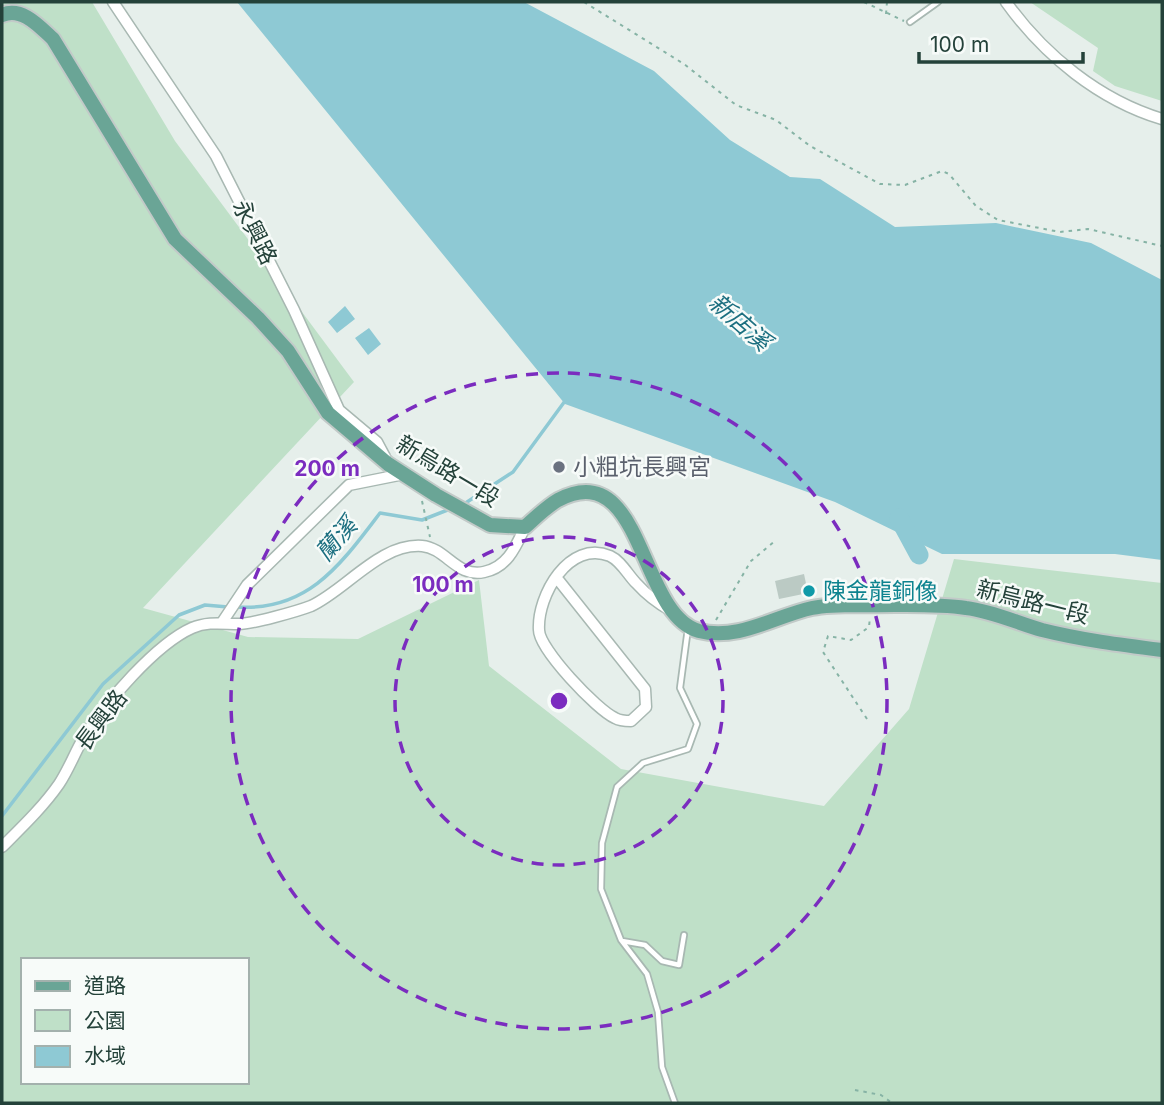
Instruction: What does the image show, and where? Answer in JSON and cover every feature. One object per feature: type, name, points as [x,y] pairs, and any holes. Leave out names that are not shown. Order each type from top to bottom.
[{"type":"main road","name":"新烏路一段","points":[[2,15],[8,12],[22,15],[36,22],[54,39],[175,239],[258,317],[288,351],[328,413],[388,464],[436,495],[491,525],[525,527]]},
{"type":"main road","points":[[525,527],[558,500],[582,493],[613,502],[630,522],[659,592],[688,628]]},
{"type":"main road","name":"新烏路一段","points":[[688,628],[709,633],[742,631],[813,608],[966,608],[1081,639],[1162,650]]},
{"type":"street","name":"永興路","points":[[113,2],[216,156],[288,298],[339,410],[377,442],[388,464]]},
{"type":"street","points":[[1006,2],[1044,47],[1086,81],[1106,95],[1162,119]]},
{"type":"street","points":[[225,618],[247,585],[349,485],[404,474]]},
{"type":"street","name":"長興路","points":[[2,847],[59,784],[103,711],[173,639],[194,627],[225,618],[241,624],[290,614],[341,589],[382,559],[422,546],[436,551],[469,572],[485,572],[505,562],[525,527]]},
{"type":"street","points":[[556,577],[645,689],[646,707],[631,721],[614,718],[603,710],[550,654],[541,639],[540,622],[556,577],[566,563],[575,559],[596,554],[612,557],[656,602],[673,612]]},
{"type":"lane","points":[[910,22],[938,2]]},
{"type":"lane","points":[[676,1103],[662,1067],[658,1012],[647,974],[621,940],[601,888],[602,843],[617,787],[643,763],[688,749],[697,724],[680,688],[688,628]]},
{"type":"lane","points":[[621,940],[645,945],[662,961],[679,965],[684,934]]},
{"type":"path","points":[[584,2],[684,64],[736,105],[776,120],[810,146],[880,184],[905,185],[942,171],[948,174],[976,206],[998,220],[1060,232],[1088,229],[1162,246]]},
{"type":"path","points":[[864,2],[886,15],[910,22]]},
{"type":"path","points":[[886,15],[887,2]]},
{"type":"path","points":[[422,502],[431,542]]},
{"type":"path","points":[[709,633],[751,561],[775,541]]},
{"type":"path","points":[[867,719],[823,652],[828,636],[851,640],[869,627],[871,606]]},
{"type":"path","points":[[855,1090],[881,1095],[892,1103]]},
{"type":"green space","points":[[2,2],[92,2],[175,141],[354,382],[143,608],[248,637],[358,639],[479,580],[489,666],[621,769],[824,806],[909,709],[954,559],[1162,583],[1162,1103],[2,1103]]},
{"type":"green space","points":[[1030,2],[1162,2],[1162,101],[1115,86],[1093,71],[1098,48]]},
{"type":"water","name":"新店溪","points":[[237,2],[524,2],[654,71],[730,140],[790,177],[820,179],[895,227],[996,223],[1091,243],[1162,280],[1162,560],[1115,554],[942,554],[835,502],[565,404]]},
{"type":"water","points":[[345,306],[355,319],[337,333],[328,322]]},
{"type":"water","points":[[369,328],[381,344],[368,355],[355,338]]},
{"type":"building","points":[[804,574],[808,593],[779,599],[775,581]]},
{"type":"waterway","name":"蘭溪","points":[[464,504],[513,472],[565,401]]},
{"type":"waterway","name":"蘭溪","points":[[236,607],[283,602],[303,593],[336,566],[380,513],[422,520],[450,509]]},
{"type":"waterway","points":[[899,518],[919,555]]},
{"type":"waterway","name":"蘭溪","points":[[2,816],[103,684],[179,615],[205,605],[228,607]]},
{"type":"place","name":"小粗坑長興宮","points":[[559,467]]},
{"type":"place","name":"陳金龍銅像","points":[[809,591]]}]
